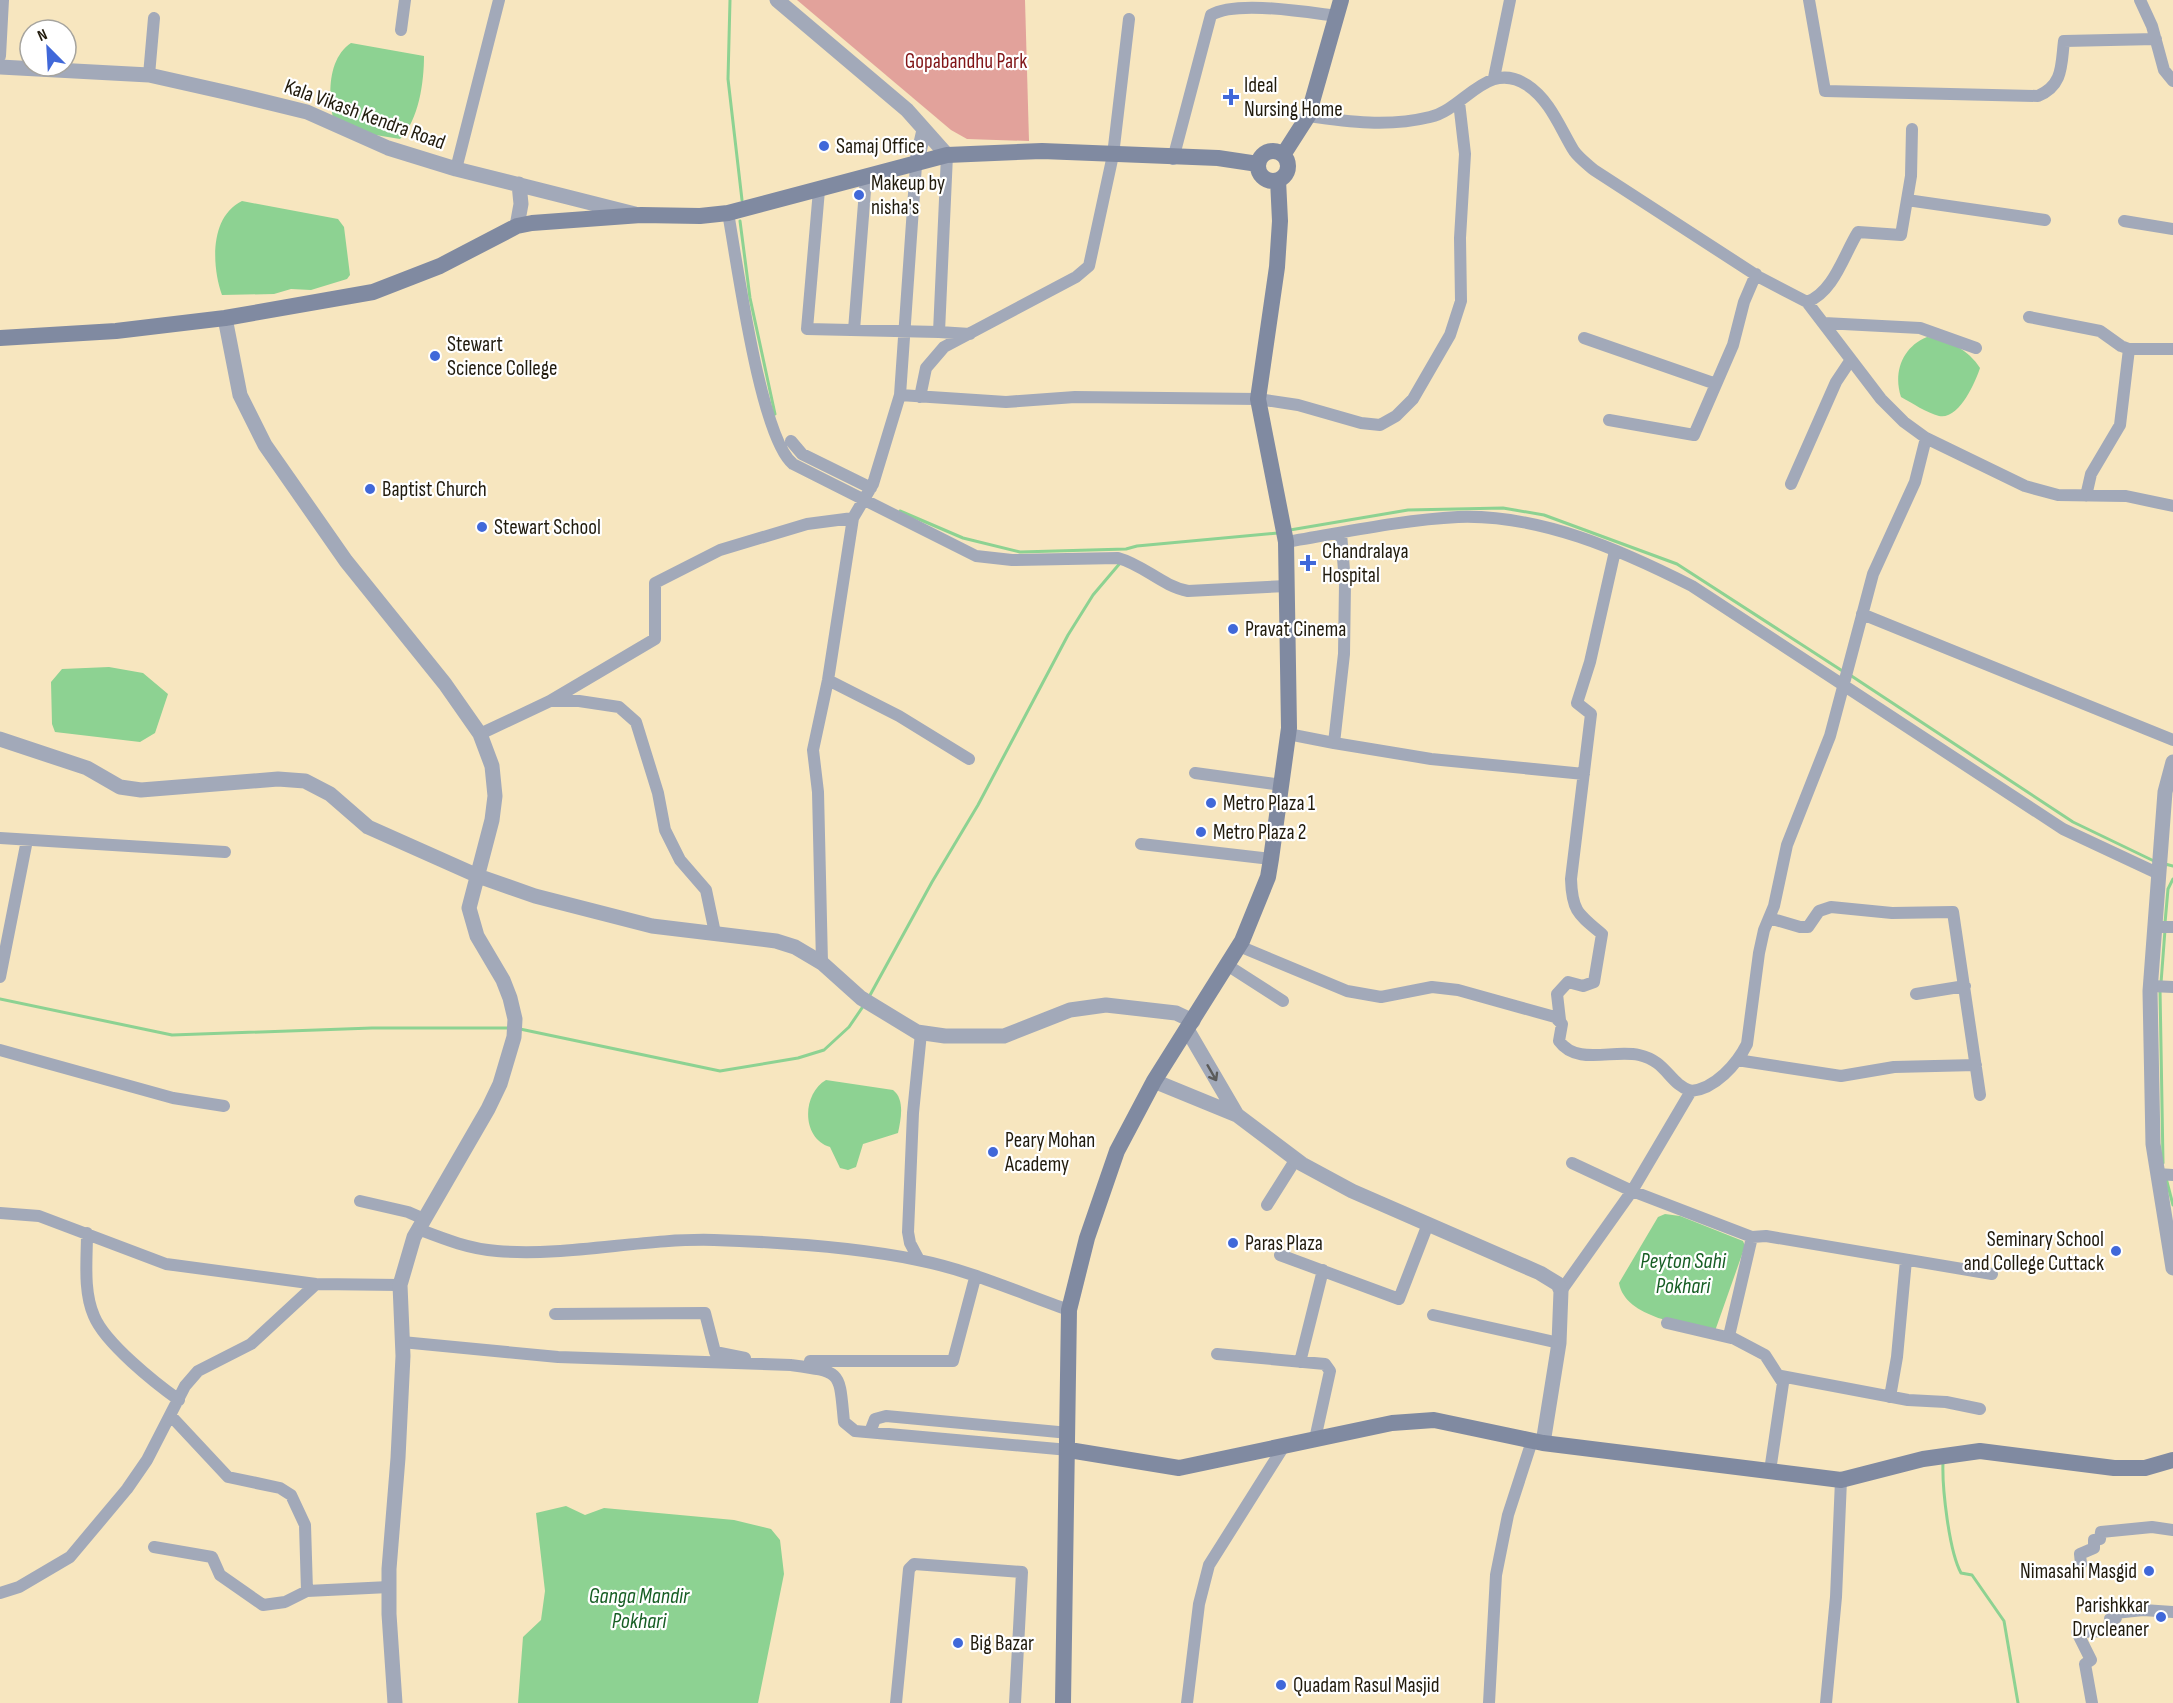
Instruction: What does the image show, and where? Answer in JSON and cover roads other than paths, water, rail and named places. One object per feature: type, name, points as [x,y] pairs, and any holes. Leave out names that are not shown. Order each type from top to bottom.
[{"type":"main road","points":[[1282,155],[1308,116],[1339,8]]},
{"type":"main road","points":[[0,338],[116,331],[225,318],[373,292],[440,266],[517,226],[641,215],[700,216],[728,213],[947,155],[1042,151],[1173,159],[1218,158],[1258,164]]},
{"type":"main road","points":[[1063,1703],[1069,1441],[1069,1310],[1087,1238],[1117,1151],[1154,1081],[1191,1026],[1239,946],[1268,877],[1282,785],[1288,734],[1285,538],[1258,399],[1277,267],[1280,221],[1278,180],[1287,170],[1287,160],[1282,155],[1267,152],[1258,164]]},
{"type":"main road","points":[[1258,164],[1262,177],[1268,180],[1278,180]]},
{"type":"main road","points":[[1069,1441],[1179,1468],[1392,1423],[1434,1420],[1537,1442],[1841,1480],[1923,1458],[1980,1451],[2114,1468],[2145,1468],[2173,1460]]},
{"type":"street","points":[[0,56],[3,0]]},
{"type":"street","points":[[401,30],[405,0]]},
{"type":"street","points":[[456,169],[499,0]]},
{"type":"street","points":[[1494,78],[1507,0]]},
{"type":"street","points":[[1809,0],[1825,91],[2038,96],[2045,93],[2062,73],[2064,41],[2156,39]]},
{"type":"street","points":[[2140,0],[2156,39],[2164,70],[2173,81]]},
{"type":"street","points":[[784,2],[907,110],[947,155],[939,332]]},
{"type":"street","points":[[1173,159],[1211,15],[1221,7],[1243,5],[1339,8]]},
{"type":"street","points":[[149,75],[154,18]]},
{"type":"street","points":[[920,397],[926,368],[944,347],[1076,277],[1089,266],[1113,155],[1129,19]]},
{"type":"street","name":"Kala Vikash Kendra Road","points":[[0,67],[149,75],[307,112],[388,148],[456,169],[641,215]]},
{"type":"street","points":[[1308,116],[1352,123],[1394,123],[1431,117],[1448,111],[1488,79],[1501,77],[1525,84],[1541,97],[1561,125],[1575,153],[1594,171],[1756,274],[1807,302],[1881,399],[1904,422],[1926,438],[2025,486],[2058,495],[2126,496],[2173,506]]},
{"type":"street","points":[[900,395],[1006,402],[1086,396],[1258,399],[1298,405],[1361,423],[1380,425],[1396,416],[1413,399],[1450,335],[1461,301],[1460,237],[1465,154],[1459,102]]},
{"type":"street","points":[[1807,302],[1815,299],[1831,282],[1858,232],[1901,235],[1907,200],[1912,129]]},
{"type":"street","points":[[822,963],[818,792],[813,750],[828,680],[853,518],[871,488],[900,395],[916,165],[924,130]]},
{"type":"street","points":[[854,330],[866,178]]},
{"type":"street","points":[[517,226],[521,204],[519,184]]},
{"type":"street","points":[[819,190],[807,329],[971,334]]},
{"type":"street","points":[[1907,200],[2045,220]]},
{"type":"street","points":[[728,213],[755,363],[779,449],[793,464],[976,556],[1012,560],[1118,558],[1129,561],[1176,588],[1188,591],[1287,586]]},
{"type":"street","points":[[2124,221],[2173,229]]},
{"type":"street","points":[[1610,420],[1694,435],[1733,345],[1744,302],[1756,274]]},
{"type":"street","points":[[2029,316],[2100,331],[2129,349],[2173,349]]},
{"type":"street","points":[[225,318],[240,395],[265,445],[320,526],[445,684],[480,734],[492,766],[495,796],[492,820],[469,908],[477,936],[503,980],[515,1019],[514,1037],[500,1084],[488,1109],[421,1224],[400,1286],[402,1342],[399,1446],[389,1587],[395,1703]]},
{"type":"street","points":[[1824,323],[1920,328],[1976,348]]},
{"type":"street","points":[[1584,338],[1716,384]]},
{"type":"street","points":[[2086,496],[2091,474],[2120,425],[2129,349]]},
{"type":"street","points":[[1791,484],[1836,382],[1850,361]]},
{"type":"street","points":[[1490,1703],[1496,1575],[1508,1515],[1537,1442],[1559,1343],[1562,1291],[1632,1191],[1691,1092],[1710,1084],[1737,1060],[1747,1044],[1759,953],[1787,845],[1827,744],[1882,549],[1915,482],[1926,438]]},
{"type":"street","points":[[791,441],[802,454],[871,488]]},
{"type":"street","points":[[1285,538],[1459,517],[1514,521],[1550,529],[1615,551],[1692,586],[1844,683],[2063,829],[2158,871]]},
{"type":"street","points":[[480,734],[550,701],[655,639],[655,583],[720,550],[807,524],[853,518]]},
{"type":"street","points":[[1334,743],[1344,654],[1345,583],[1341,533]]},
{"type":"street","points":[[1615,551],[1590,663],[1577,703],[1591,714],[1572,879],[1572,901],[1577,914],[1602,934],[1594,982],[1583,986],[1568,982],[1557,994],[1560,1020],[1559,1041],[1564,1048],[1580,1055],[1619,1053],[1650,1058],[1664,1066],[1683,1089],[1691,1092]]},
{"type":"street","points":[[1862,614],[2173,740]]},
{"type":"street","points":[[828,680],[899,716],[969,759]]},
{"type":"street","points":[[550,701],[579,701],[619,707],[636,722],[658,793],[665,830],[680,860],[706,890],[715,933]]},
{"type":"street","points":[[1288,734],[1431,759],[1584,774]]},
{"type":"street","points":[[0,739],[87,768],[120,787],[141,790],[278,779],[304,781],[330,794],[368,827],[478,876],[535,896],[652,926],[776,941],[795,947],[822,963],[861,998],[921,1033],[945,1036],[1004,1036],[1070,1010],[1106,1005],[1176,1013],[1191,1026],[1236,1114]]},
{"type":"street","points":[[2173,762],[2165,792],[2165,849],[2158,871],[2151,986],[2153,1144],[2165,1174],[2173,1268]]},
{"type":"street","points":[[1195,773],[1282,785]]},
{"type":"street","points":[[0,838],[225,852]]},
{"type":"street","points":[[0,977],[27,840]]},
{"type":"street","points":[[1141,844],[1271,859]]},
{"type":"street","points":[[1769,918],[1808,927],[1822,908],[1892,913],[1948,911],[1956,918],[1980,1095]]},
{"type":"street","points":[[2154,927],[2173,927]]},
{"type":"street","points":[[1239,946],[1347,991],[1381,997],[1432,987],[1458,990],[1560,1020]]},
{"type":"street","points":[[1227,965],[1283,1001]]},
{"type":"street","points":[[1916,994],[1965,986]]},
{"type":"street","points":[[2151,986],[2173,987]]},
{"type":"street","points":[[919,1260],[910,1243],[908,1232],[913,1113],[921,1033]]},
{"type":"street","points":[[0,1050],[173,1098],[224,1106]]},
{"type":"street","points":[[1737,1060],[1840,1076],[1894,1067],[1976,1065]]},
{"type":"street","points":[[1154,1081],[1236,1114],[1296,1159],[1352,1191],[1540,1273],[1558,1284],[1562,1291]]},
{"type":"street","points":[[1267,1205],[1296,1159]]},
{"type":"street","points":[[1572,1163],[1632,1191],[1752,1237],[1766,1236],[1992,1274]]},
{"type":"street","points":[[360,1201],[408,1212],[421,1224],[458,1244],[497,1251],[549,1251],[673,1240],[775,1244],[919,1260],[1069,1310]]},
{"type":"street","points":[[0,1213],[39,1216],[166,1264],[316,1284],[400,1286]]},
{"type":"street","points":[[1280,1255],[1399,1299],[1428,1224]]},
{"type":"street","points":[[87,1233],[88,1294],[98,1325],[156,1384],[179,1400]]},
{"type":"street","points":[[1731,1338],[1728,1336],[1752,1237]]},
{"type":"street","points":[[1890,1397],[1898,1356],[1906,1260]]},
{"type":"street","points":[[1300,1362],[1323,1270]]},
{"type":"street","points":[[555,1314],[705,1313],[715,1352],[753,1359],[953,1361],[975,1278]]},
{"type":"street","points":[[0,1593],[19,1587],[70,1557],[127,1489],[198,1371],[251,1344],[316,1284]]},
{"type":"street","points":[[1433,1315],[1559,1343]]},
{"type":"street","points":[[1667,1323],[1751,1345],[1764,1354],[1781,1376],[1783,1383],[1770,1471]]},
{"type":"street","points":[[402,1342],[558,1357],[791,1365],[826,1370],[835,1375],[840,1383],[844,1422],[855,1431],[1069,1441]]},
{"type":"street","points":[[1218,1354],[1325,1364],[1330,1371],[1315,1439]]},
{"type":"street","points":[[1781,1376],[1890,1397],[1946,1402],[1980,1409]]},
{"type":"street","points":[[171,1416],[228,1477],[280,1488],[291,1496],[305,1525],[307,1591]]},
{"type":"street","points":[[870,1432],[875,1419],[886,1416],[1069,1441]]},
{"type":"street","points":[[1187,1703],[1199,1604],[1209,1565],[1284,1446]]},
{"type":"street","points":[[1826,1703],[1836,1597],[1841,1480]]},
{"type":"street","points":[[2075,1573],[2081,1564],[2080,1554],[2094,1548],[2094,1540],[2100,1539],[2102,1532],[2152,1527],[2173,1530]]},
{"type":"street","points":[[154,1547],[213,1557],[220,1575],[263,1605],[285,1602],[307,1591],[389,1587]]},
{"type":"street","points":[[896,1703],[909,1569],[914,1564],[1022,1572],[1015,1703]]},
{"type":"street","points":[[2092,1703],[2085,1664],[2091,1660],[2077,1632],[2109,1631],[2110,1619],[2116,1618],[2115,1613],[2143,1610],[2173,1612]]},
{"type":"water","points":[[351,43],[424,56],[423,77],[416,111],[412,122],[400,139],[345,130],[334,123],[330,90],[333,68],[343,50]]},
{"type":"water","points":[[242,201],[338,219],[344,227],[350,275],[347,279],[311,290],[291,289],[274,294],[222,295],[216,271],[216,243],[224,218],[231,208]]},
{"type":"water","points":[[1927,337],[1957,346],[1980,368],[1965,399],[1959,407],[1946,416],[1930,413],[1901,397],[1898,379],[1902,362],[1911,347]]},
{"type":"water","points":[[109,667],[143,673],[168,694],[155,733],[140,742],[55,732],[52,724],[51,682],[62,669]]},
{"type":"water","points":[[826,1080],[893,1090],[901,1104],[898,1133],[863,1144],[856,1167],[848,1170],[840,1168],[830,1147],[814,1135],[810,1126],[808,1115],[812,1095]]},
{"type":"water","name":"Peyton Sahi Pokhari","points":[[1665,1214],[1680,1216],[1743,1241],[1745,1246],[1715,1331],[1658,1318],[1632,1304],[1624,1295],[1619,1283],[1658,1217]]},
{"type":"water","name":"Ganga Mandir Pokhari","points":[[566,1506],[585,1515],[604,1508],[734,1520],[771,1529],[780,1540],[784,1574],[758,1703],[518,1703],[523,1637],[541,1620],[545,1591],[536,1513]]},
{"type":"waterway","points":[[730,0],[728,79],[742,200]]},
{"type":"waterway","points":[[740,221],[750,298],[775,414]]},
{"type":"waterway","points":[[1290,530],[1408,510],[1503,508],[1544,515],[1677,564],[1844,672]]},
{"type":"waterway","points":[[900,511],[963,538],[1020,552],[1126,549],[1137,546],[1278,533]]},
{"type":"waterway","points":[[869,997],[932,882],[978,805],[1068,635],[1093,595],[1121,562]]},
{"type":"waterway","points":[[1850,675],[2073,822],[2156,862]]},
{"type":"waterway","points":[[2165,864],[2173,866]]},
{"type":"waterway","points":[[2165,923],[2168,889],[2173,879]]},
{"type":"waterway","points":[[2161,983],[2165,930]]},
{"type":"waterway","points":[[2160,989],[2163,1163]]},
{"type":"waterway","points":[[0,999],[172,1035],[372,1028],[510,1028]]},
{"type":"waterway","points":[[520,1029],[720,1071],[798,1058],[824,1050],[849,1027],[864,1005]]},
{"type":"waterway","points":[[2166,1178],[2173,1205]]},
{"type":"waterway","points":[[1943,1462],[1947,1519],[1957,1563],[1961,1573],[1972,1575],[2004,1621],[2018,1703]]},
{"type":"place","name":"Ideal Nursing Home","points":[[1231,97]]},
{"type":"place","name":"Samaj Office","points":[[824,146]]},
{"type":"place","name":"Makeup by nisha's","points":[[859,195]]},
{"type":"place","name":"Stewart Science College","points":[[435,356]]},
{"type":"place","name":"Baptist Church","points":[[370,489]]},
{"type":"place","name":"Stewart School","points":[[482,527]]},
{"type":"place","name":"Chandralaya Hospital","points":[[1308,563]]},
{"type":"place","name":"Pravat Cinema","points":[[1233,629]]},
{"type":"place","name":"Metro Plaza 1","points":[[1211,803]]},
{"type":"place","name":"Metro Plaza 2","points":[[1201,832]]},
{"type":"place","name":"Peary Mohan Academy","points":[[993,1152]]},
{"type":"place","name":"Paras Plaza","points":[[1233,1243]]},
{"type":"place","name":"Seminary School and College Cuttack","points":[[2116,1251]]},
{"type":"place","name":"Nimasahi Masgid","points":[[2149,1571]]},
{"type":"place","name":"Parishkkar Drycleaner","points":[[2161,1617]]},
{"type":"place","name":"Big Bazar","points":[[958,1643]]},
{"type":"place","name":"Quadam Rasul Masjid","points":[[1281,1685]]},
{"type":"park label","name":"Gopabandhu Park","points":[[966,61]]}]
